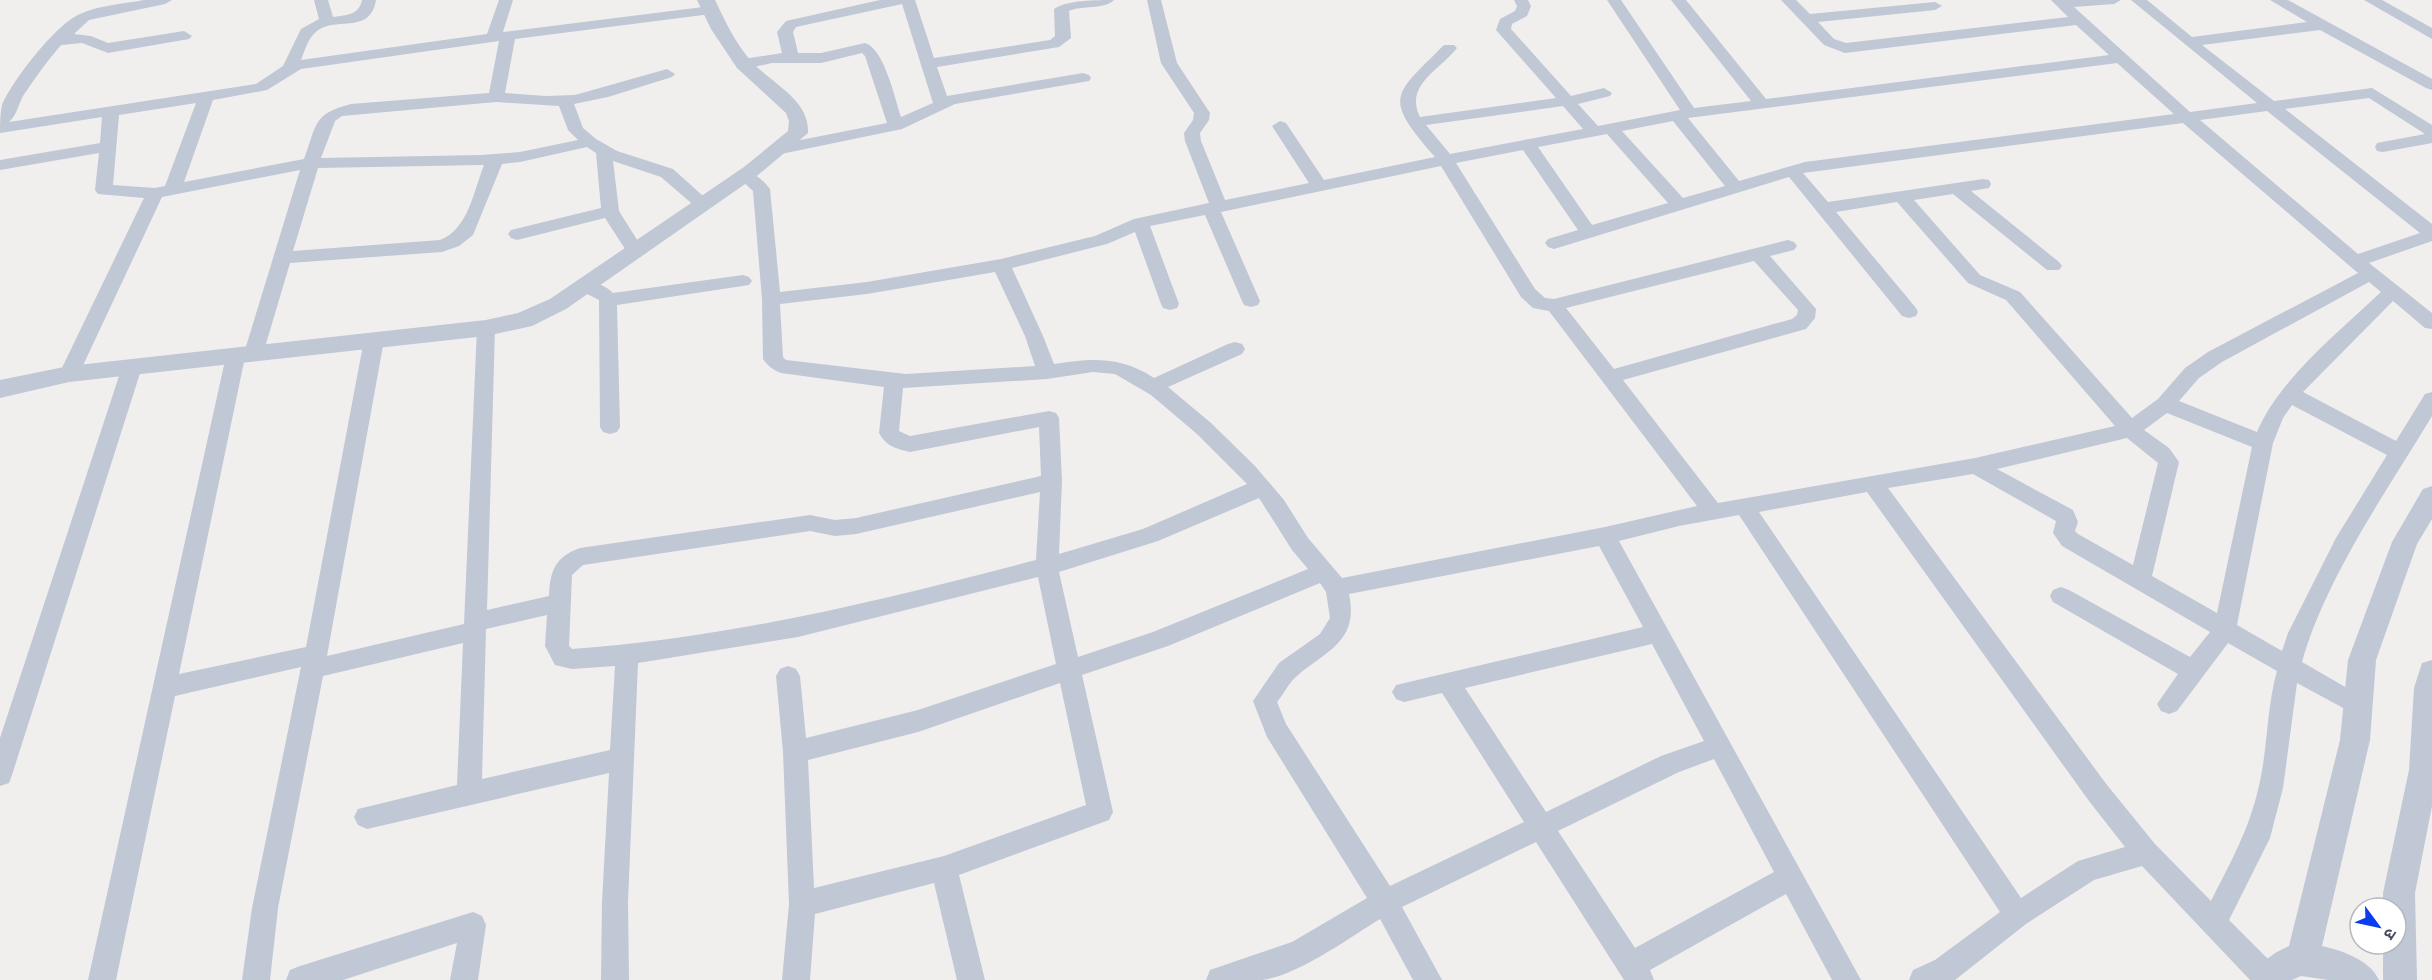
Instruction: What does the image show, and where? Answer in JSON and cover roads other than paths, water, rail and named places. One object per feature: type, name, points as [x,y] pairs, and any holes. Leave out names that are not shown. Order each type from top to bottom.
[{"type":"street","points":[[0,121],[7,115],[11,102],[33,68],[56,41],[84,17],[165,0]]},
{"type":"street","points":[[321,0],[327,22]]},
{"type":"street","points":[[0,128],[261,88],[269,85],[290,67],[308,31],[327,22],[359,17],[367,10],[369,0]]},
{"type":"street","points":[[496,97],[506,0]]},
{"type":"street","points":[[791,58],[785,32],[791,24],[900,0]]},
{"type":"street","points":[[908,0],[941,103]]},
{"type":"street","points":[[928,64],[1054,44],[1063,38],[1061,9],[1074,3],[1107,0]]},
{"type":"street","points":[[1154,0],[1169,63],[1202,113],[1201,120],[1192,133],[1193,141],[1215,207],[1251,301]]},
{"type":"street","points":[[1521,0],[1524,6],[1522,13],[1505,22],[1503,30],[1568,101],[1602,130],[1678,204]]},
{"type":"street","points":[[1614,0],[1683,114],[1735,187]]},
{"type":"street","points":[[1678,0],[1762,104]]},
{"type":"street","points":[[1788,0],[1829,42],[1845,48],[2079,20]]},
{"type":"street","points":[[2059,2],[2115,0]]},
{"type":"street","points":[[795,752],[918,721],[1330,580],[1605,536],[1744,506],[1975,466],[2130,430],[2165,404],[2192,374],[2215,357],[2363,268],[2432,234],[2138,0]]},
{"type":"street","points":[[2277,0],[2432,85]]},
{"type":"street","points":[[2371,0],[2432,34]]},
{"type":"street","points":[[2059,2],[2186,118],[2363,268],[2432,323]]},
{"type":"street","points":[[0,389],[69,374],[486,328],[524,320],[558,304],[745,176],[798,133],[799,121],[795,111],[744,64],[720,29],[709,5],[290,67]]},
{"type":"street","points":[[1807,19],[1935,6]]},
{"type":"street","points":[[2411,22],[2432,18]]},
{"type":"street","points":[[2188,42],[2322,25]]},
{"type":"street","points":[[56,41],[82,38],[98,47],[108,48],[184,36]]},
{"type":"street","points":[[744,64],[772,58],[821,58],[857,48],[869,50],[896,126]]},
{"type":"street","points":[[1449,48],[1407,94],[1407,106],[1416,122],[1446,160],[1528,293],[1540,304],[1554,305],[1788,246]]},
{"type":"street","points":[[771,299],[867,288],[1001,265],[1101,240],[1140,223],[1683,114],[2120,58]]},
{"type":"street","points":[[102,980],[164,688],[244,355],[282,258],[311,163],[328,118],[336,112],[351,109],[496,97],[547,102],[565,101],[667,74]]},
{"type":"street","points":[[781,149],[896,126],[921,116],[941,103],[1083,78]]},
{"type":"street","points":[[1416,122],[1568,101],[1604,93]]},
{"type":"street","points":[[1554,243],[1792,170],[1902,153],[2372,93],[2432,132]]},
{"type":"street","points":[[172,188],[206,96]]},
{"type":"street","points":[[565,101],[576,130],[597,147],[622,159],[657,168],[667,173],[704,204]]},
{"type":"street","points":[[111,111],[104,190],[154,193],[311,163],[495,159],[597,147]]},
{"type":"street","points":[[1280,126],[1320,186]]},
{"type":"street","points":[[2383,147],[2432,138]]},
{"type":"street","points":[[1527,144],[1588,232]]},
{"type":"street","points":[[0,165],[107,147]]},
{"type":"street","points":[[597,147],[610,211],[635,251]]},
{"type":"street","points":[[282,258],[442,246],[453,242],[467,231],[495,159]]},
{"type":"street","points":[[1792,170],[1909,312]]},
{"type":"street","points":[[745,176],[761,189],[771,299],[773,359],[781,366],[894,380],[1047,372],[1093,366],[1117,367],[1129,371],[1170,399],[1209,434],[1276,504],[1302,546],[1330,580],[1341,619],[1336,631],[1328,641],[1287,670],[1265,701],[1276,729],[1385,902],[1428,980]]},
{"type":"street","points":[[1823,208],[1983,184]]},
{"type":"street","points":[[1957,188],[2053,266]]},
{"type":"street","points":[[69,374],[154,193]]},
{"type":"street","points":[[1901,196],[1980,284],[2013,296],[2130,430],[2162,453],[2169,462],[2140,580]]},
{"type":"street","points":[[516,234],[610,211]]},
{"type":"street","points":[[1140,223],[1170,304]]},
{"type":"street","points":[[1610,377],[1799,324],[1804,320],[1808,314],[1807,309],[1757,253]]},
{"type":"street","points":[[1001,265],[1034,336],[1047,372]]},
{"type":"street","points":[[609,300],[743,281]]},
{"type":"street","points":[[585,285],[604,294],[609,300],[610,427]]},
{"type":"street","points":[[2169,704],[2225,629],[2263,443],[2274,416],[2289,394],[2392,291]]},
{"type":"street","points":[[1554,305],[1713,512]]},
{"type":"street","points":[[469,794],[486,328]]},
{"type":"street","points":[[256,980],[266,908],[374,340]]},
{"type":"street","points":[[1151,387],[1235,349]]},
{"type":"street","points":[[0,775],[132,367]]},
{"type":"street","points":[[802,904],[944,868],[1100,812],[1047,567],[1052,481],[1049,418],[910,444],[899,442],[889,433],[894,380]]},
{"type":"street","points":[[2289,394],[2400,453]]},
{"type":"street","points":[[2214,922],[2257,838],[2271,788],[2282,694],[2300,633],[2344,544],[2432,399]]},
{"type":"street","points":[[2165,404],[2263,443]]},
{"type":"street","points":[[1975,466],[2066,516],[2064,533],[2070,540],[2358,706]]},
{"type":"street","points":[[1052,481],[856,526],[835,528],[810,523],[580,557],[564,566],[561,574],[557,646],[563,658],[627,655],[797,628],[1047,567],[1128,542],[1190,519],[1261,487]]},
{"type":"street","points":[[1872,483],[2098,793],[2146,853],[2269,980],[2276,969],[2287,963],[2302,960],[2322,962],[2344,969],[2362,980]]},
{"type":"street","points":[[2302,960],[2355,740],[2362,660],[2405,542],[2432,496]]},
{"type":"street","points":[[1744,506],[2018,915]]},
{"type":"street","points":[[1605,536],[1847,980]]},
{"type":"street","points":[[2061,596],[2194,671]]},
{"type":"street","points":[[164,688],[314,661],[475,626],[559,603]]},
{"type":"street","points":[[1404,692],[1658,633]]},
{"type":"street","points":[[615,980],[621,759],[627,655]]},
{"type":"street","points":[[788,676],[795,752],[802,904],[796,980]]},
{"type":"street","points":[[1447,681],[1635,973],[1791,877]]},
{"type":"street","points":[[2400,980],[2399,893],[2424,770],[2430,683]]},
{"type":"street","points":[[1220,980],[1277,962],[1302,951],[1385,902],[1670,764],[1719,746]]},
{"type":"street","points":[[367,817],[621,759]]},
{"type":"street","points":[[1923,980],[1945,970],[2018,915],[2087,870],[2146,853]]},
{"type":"street","points":[[944,868],[971,980]]},
{"type":"street","points":[[300,980],[472,925],[464,980]]}]
